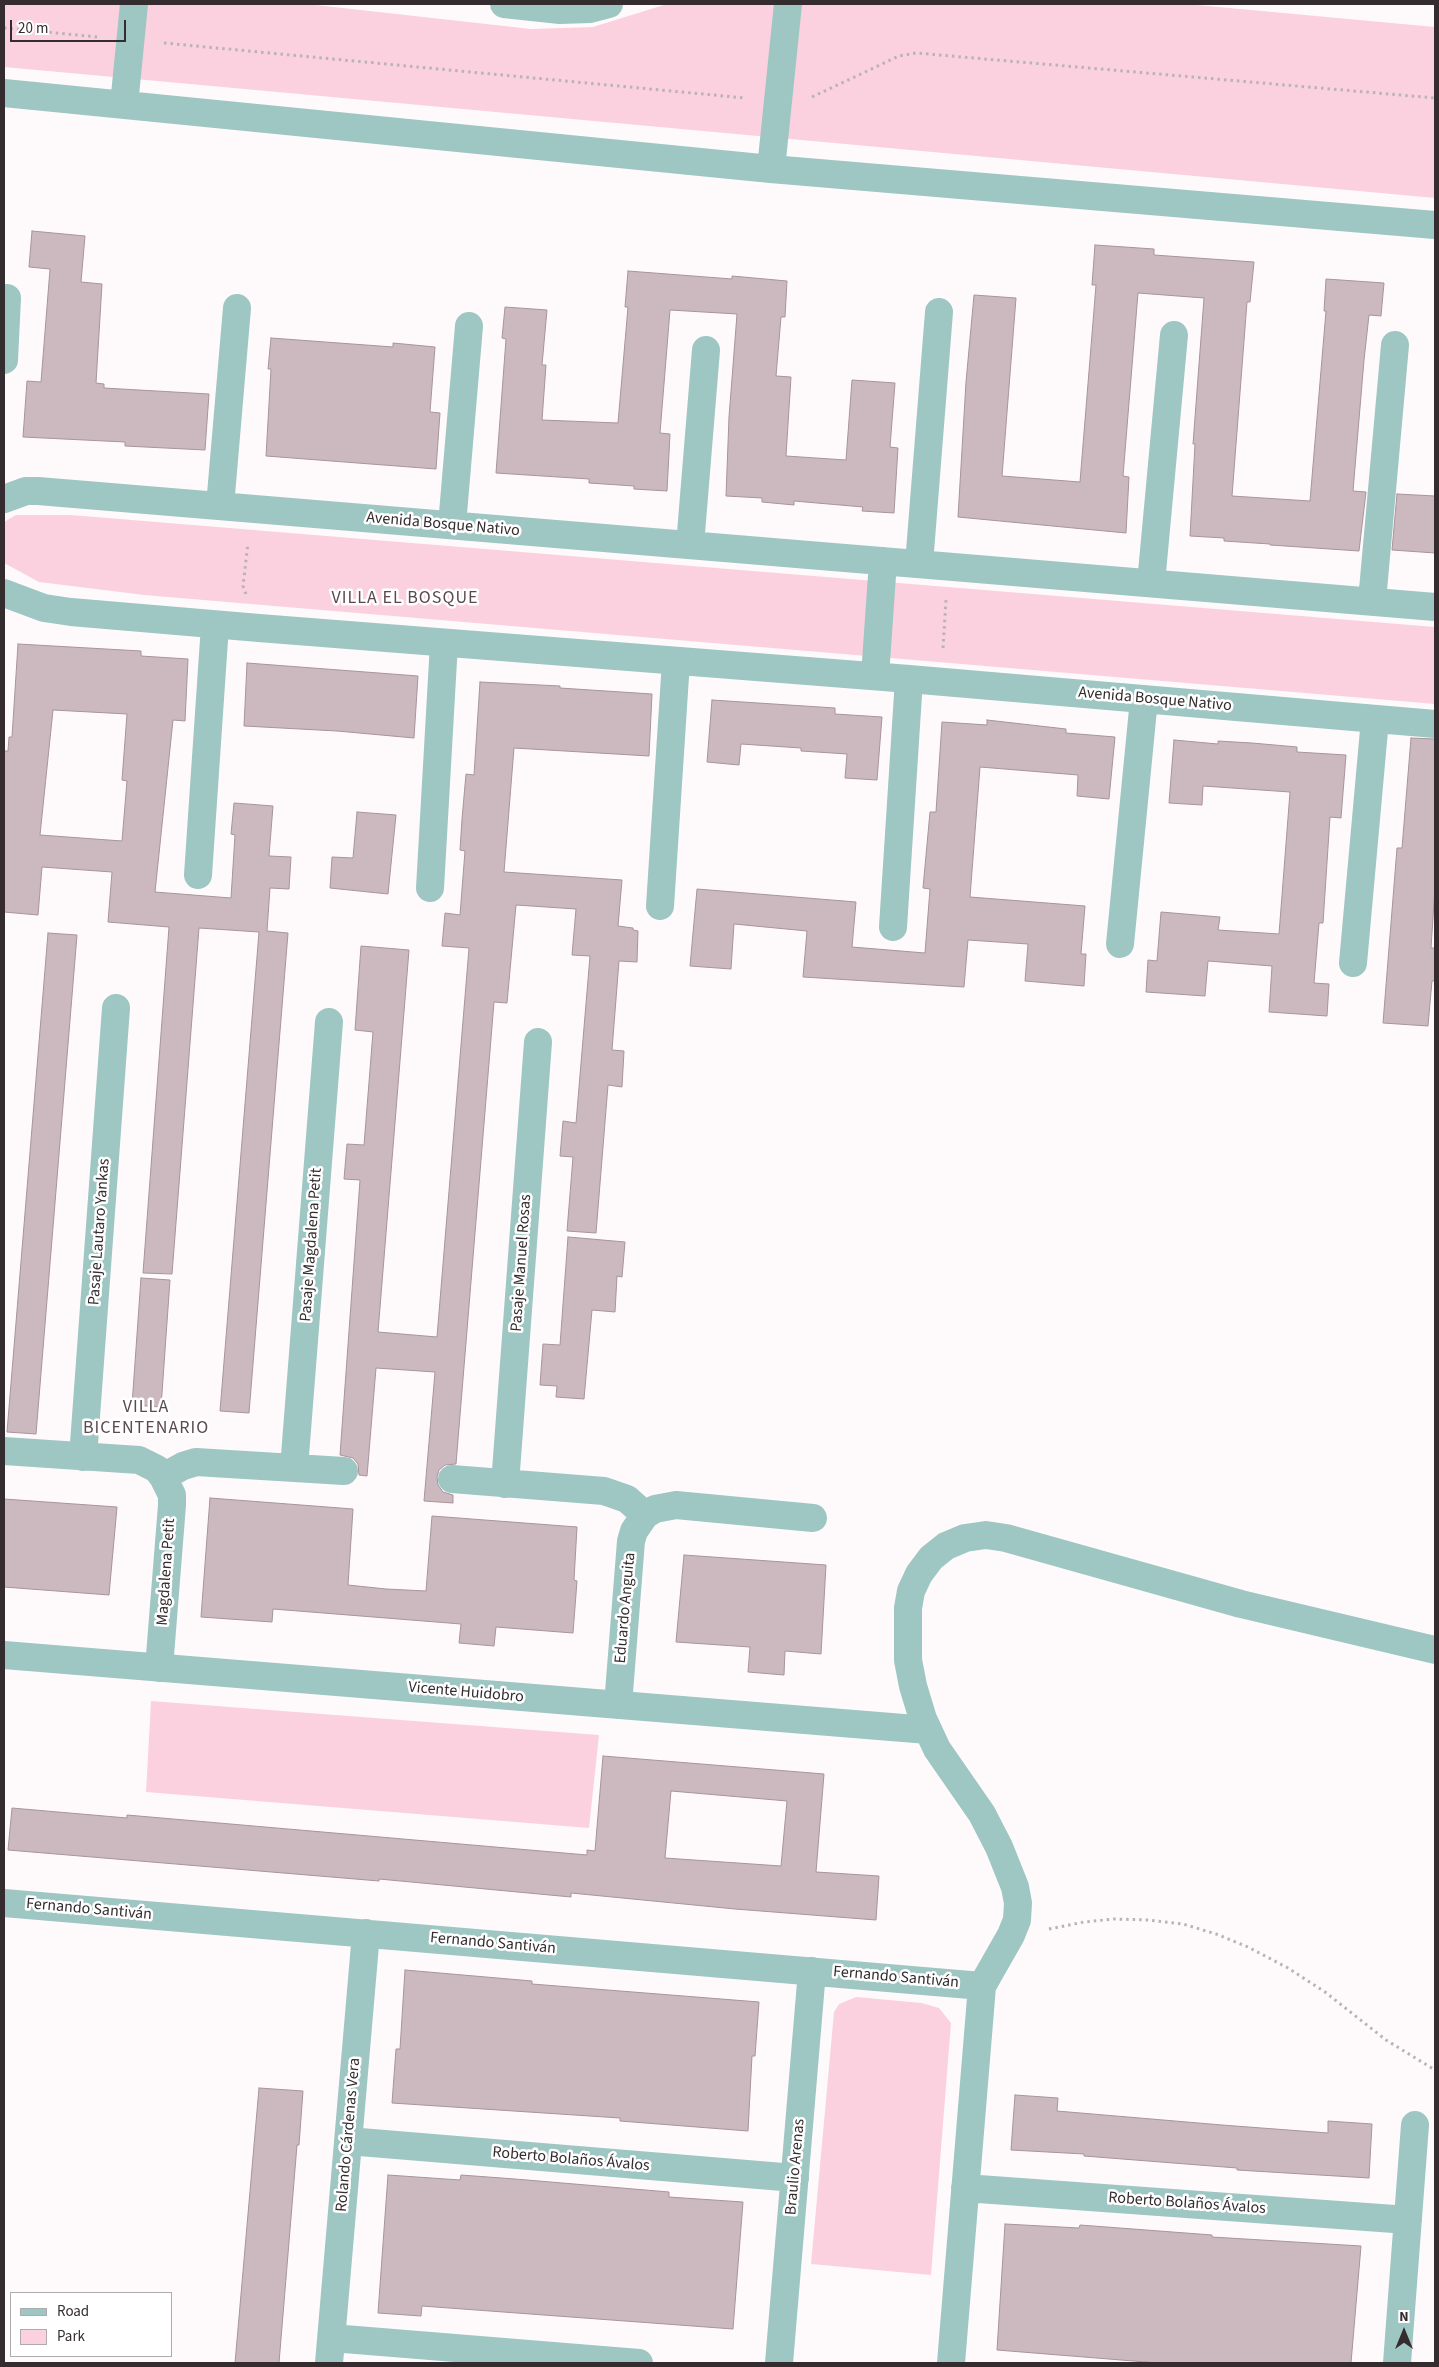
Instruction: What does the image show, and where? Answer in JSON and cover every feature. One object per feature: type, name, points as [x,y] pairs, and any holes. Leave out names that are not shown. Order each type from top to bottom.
[{"type":"street","points":[[124,105],[134,4]]},
{"type":"street","points":[[504,4],[560,10],[590,9],[609,4]]},
{"type":"street","points":[[772,169],[788,4]]},
{"type":"street","points":[[4,93],[772,169],[1435,225]]},
{"type":"street","points":[[4,360],[8,298]]},
{"type":"street","points":[[220,506],[237,308]]},
{"type":"street","points":[[919,564],[939,312]]},
{"type":"street","points":[[452,525],[469,326]]},
{"type":"street","points":[[1151,583],[1174,335]]},
{"type":"street","points":[[1372,601],[1395,345]]},
{"type":"street","points":[[690,545],[706,350]]},
{"type":"street","name":"Avenida Bosque Nativo","points":[[4,499],[26,491],[38,491],[1435,607]]},
{"type":"street","points":[[875,676],[884,562]]},
{"type":"street","name":"Avenida Bosque Nativo","points":[[4,593],[53,609],[215,624],[952,682],[1435,724]]},
{"type":"street","points":[[198,875],[215,624]]},
{"type":"street","points":[[430,888],[444,642]]},
{"type":"street","points":[[660,906],[676,661]]},
{"type":"street","points":[[893,927],[909,679]]},
{"type":"street","points":[[1120,944],[1144,699]]},
{"type":"street","points":[[1353,963],[1375,719]]},
{"type":"street","name":"Pasaje Lautaro Yankas","points":[[83,1457],[116,1008]]},
{"type":"street","name":"Pasaje Magdalena Petit","points":[[294,1468],[329,1022]]},
{"type":"street","name":"Pasaje Manuel Rosas","points":[[505,1484],[538,1042]]},
{"type":"street","points":[[4,1451],[139,1460],[157,1469],[163,1477],[178,1468],[196,1462],[344,1471]]},
{"type":"street","name":"Magdalena Petit","points":[[159,1668],[172,1505],[172,1495],[163,1477]]},
{"type":"street","points":[[452,1479],[604,1491],[627,1499],[646,1515],[655,1509],[676,1505],[813,1518]]},
{"type":"street","name":"Eduardo Anguita","points":[[618,1705],[631,1541],[634,1531],[646,1515]]},
{"type":"street","points":[[951,2363],[982,1986],[1012,1935],[1017,1920],[1018,1903],[1015,1887],[999,1847],[982,1814],[937,1749],[928,1730],[913,1686],[908,1660],[907,1623],[911,1591],[919,1574],[931,1558],[946,1546],[972,1537],[986,1535],[1006,1538],[1241,1604],[1435,1650]]},
{"type":"street","name":"Vicente Huidobro","points":[[4,1655],[928,1730]]},
{"type":"street","name":"Fernando Santiván","points":[[4,1903],[982,1986]]},
{"type":"street","name":"Rolando Cárdenas Vera","points":[[366,1933],[331,2350],[638,2363]]},
{"type":"street","name":"Braulio Arenas","points":[[779,2363],[812,1971]]},
{"type":"street","points":[[1397,2363],[1415,2125]]},
{"type":"street","name":"Roberto Bolaños Ávalos","points":[[348,2141],[795,2178]]},
{"type":"street","name":"Roberto Bolaños Ávalos","points":[[965,2188],[1408,2220]]},
{"type":"path","points":[[4,28],[795,103],[806,100],[900,56],[916,53],[1435,98]]},
{"type":"path","points":[[259,628],[243,586],[248,537],[270,510]]},
{"type":"path","points":[[952,682],[943,659],[946,600],[962,568]]},
{"type":"path","points":[[1012,1935],[1084,1922],[1114,1919],[1183,1924],[1216,1934],[1248,1947],[1288,1968],[1325,1992],[1386,2040],[1435,2070]]},
{"type":"green space","points":[[4,4],[307,4],[531,29],[593,27],[667,4],[1186,4],[1435,27],[1435,198],[4,67]]},
{"type":"green space","points":[[16,515],[71,515],[1435,627],[1435,704],[144,595],[39,582],[4,563],[4,522]]},
{"type":"green space","points":[[151,1701],[599,1735],[589,1828],[146,1792]]},
{"type":"green space","points":[[856,1997],[922,2003],[939,2008],[951,2023],[931,2275],[811,2264],[834,2012],[839,2004]]},
{"type":"building","points":[[32,231],[85,236],[81,282],[102,284],[96,383],[104,384],[104,388],[209,394],[205,450],[125,446],[125,442],[23,437],[27,381],[41,382],[50,269],[29,267]]},
{"type":"building","points":[[1095,245],[1154,249],[1154,255],[1254,262],[1250,302],[1247,302],[1232,496],[1310,501],[1326,311],[1324,311],[1326,279],[1384,283],[1381,316],[1369,315],[1364,360],[1353,491],[1366,492],[1359,551],[1224,541],[1224,538],[1190,536],[1195,444],[1193,444],[1204,298],[1138,293],[1123,476],[1129,477],[1126,533],[958,517],[966,382],[974,295],[1016,298],[1002,476],[1080,482],[1096,285],[1092,285]]},
{"type":"building","points":[[628,271],[732,279],[732,276],[787,281],[785,317],[781,317],[776,376],[791,377],[786,456],[846,460],[852,380],[895,383],[890,447],[898,448],[894,513],[862,511],[863,507],[794,501],[794,505],[762,502],[762,498],[726,496],[729,417],[737,314],[670,310],[660,433],[670,434],[667,491],[634,489],[634,486],[589,483],[589,479],[496,473],[506,339],[502,338],[505,307],[547,310],[542,365],[546,365],[542,420],[618,423],[628,307],[625,307]]},
{"type":"building","points":[[271,338],[393,347],[393,343],[435,347],[430,412],[440,413],[436,469],[266,456],[271,369],[268,369]]},
{"type":"building","points":[[1397,494],[1435,496],[1435,553],[1392,550]]},
{"type":"building","points":[[18,644],[141,651],[141,656],[188,659],[185,721],[173,720],[155,892],[231,898],[235,835],[231,834],[234,803],[273,806],[269,856],[291,857],[289,889],[270,888],[267,931],[288,933],[249,1413],[220,1411],[259,932],[199,928],[172,1274],[143,1273],[169,927],[108,922],[112,872],[42,867],[38,915],[4,912],[4,751],[8,751],[9,737],[12,737]],"holes":[[[53,710],[127,714],[122,780],[127,781],[122,841],[40,835]]]},
{"type":"building","points":[[247,663],[418,676],[414,738],[337,731],[244,726]]},
{"type":"building","points":[[480,682],[560,686],[560,688],[652,694],[649,756],[514,748],[504,872],[622,880],[618,926],[633,928],[633,930],[638,931],[637,962],[619,961],[612,1050],[624,1051],[622,1087],[608,1085],[596,1233],[567,1231],[573,1157],[560,1156],[563,1121],[576,1123],[590,956],[572,955],[576,909],[516,905],[507,1003],[494,1002],[456,1464],[445,1465],[439,1470],[437,1477],[438,1485],[443,1492],[453,1495],[453,1503],[424,1501],[435,1372],[376,1368],[367,1476],[359,1475],[358,1464],[353,1458],[340,1455],[360,1180],[344,1179],[347,1144],[364,1145],[373,1032],[355,1030],[361,946],[409,950],[378,1332],[437,1337],[469,948],[442,946],[445,913],[460,915],[465,851],[460,850],[462,819],[466,774],[474,775]]},
{"type":"building","points":[[712,700],[835,708],[835,714],[882,717],[877,780],[845,778],[847,754],[801,751],[801,748],[741,744],[739,765],[707,762]]},
{"type":"building","points":[[987,720],[1066,729],[1066,733],[1115,737],[1109,799],[1077,796],[1078,775],[980,767],[970,897],[1085,906],[1081,954],[1086,954],[1084,986],[1025,981],[1028,944],[968,940],[964,987],[803,977],[807,931],[734,924],[731,969],[690,966],[697,889],[856,902],[852,947],[925,953],[930,889],[923,888],[930,812],[936,812],[942,722],[987,725]]},
{"type":"building","points":[[1411,738],[1435,739],[1435,888],[1431,948],[1435,948],[1435,981],[1432,981],[1428,1026],[1383,1023],[1397,848],[1402,848]]},
{"type":"building","points":[[1174,740],[1218,744],[1218,741],[1252,743],[1297,747],[1297,752],[1346,755],[1341,818],[1330,817],[1323,923],[1319,923],[1314,983],[1329,984],[1327,1016],[1269,1012],[1272,966],[1208,961],[1205,996],[1146,992],[1148,960],[1157,961],[1161,912],[1220,917],[1218,930],[1279,934],[1290,792],[1203,786],[1202,805],[1169,803]]},
{"type":"building","points":[[357,812],[396,815],[388,894],[330,888],[332,857],[353,858]]},
{"type":"building","points":[[48,933],[77,935],[36,1434],[7,1432]]},
{"type":"building","points":[[568,1237],[625,1242],[622,1277],[617,1276],[615,1312],[592,1310],[584,1399],[556,1397],[557,1386],[540,1385],[543,1344],[560,1345]]},
{"type":"building","points":[[141,1278],[170,1280],[161,1407],[132,1405]]},
{"type":"building","points":[[210,1498],[353,1509],[348,1585],[386,1589],[426,1591],[432,1516],[577,1527],[574,1580],[577,1581],[573,1633],[496,1627],[494,1646],[459,1643],[461,1624],[273,1609],[272,1622],[201,1617]]},
{"type":"building","points":[[4,1499],[117,1507],[109,1595],[4,1587]]},
{"type":"building","points":[[684,1555],[826,1565],[821,1654],[785,1651],[784,1675],[748,1672],[750,1647],[676,1642]]},
{"type":"building","points":[[603,1756],[824,1774],[816,1872],[879,1876],[876,1920],[571,1893],[571,1897],[379,1879],[379,1881],[8,1850],[12,1808],[127,1818],[127,1815],[587,1855],[587,1850],[595,1851]],"holes":[[[671,1791],[787,1801],[781,1866],[665,1858]]]},
{"type":"building","points":[[405,1970],[532,1981],[532,1984],[759,2002],[755,2056],[752,2056],[748,2131],[620,2121],[620,2118],[392,2103],[396,2049],[400,2049]]},
{"type":"building","points":[[259,2088],[303,2091],[299,2145],[297,2145],[279,2363],[235,2363]]},
{"type":"building","points":[[1015,2095],[1058,2098],[1057,2111],[1222,2125],[1328,2133],[1328,2121],[1372,2124],[1369,2178],[1237,2170],[1237,2168],[1084,2156],[1084,2154],[1011,2150]]},
{"type":"building","points":[[388,2175],[460,2180],[461,2175],[515,2179],[669,2192],[669,2197],[743,2202],[733,2329],[422,2306],[421,2316],[378,2313]]},
{"type":"building","points":[[1005,2224],[1079,2228],[1080,2225],[1212,2235],[1212,2237],[1361,2246],[1351,2363],[1158,2363],[997,2350]]},
{"type":"district","name":"VILLA EL BOSQUE","points":[[405,599]]},
{"type":"district","name":"VILLA BICENTENARIO","points":[[146,1418]]}]
